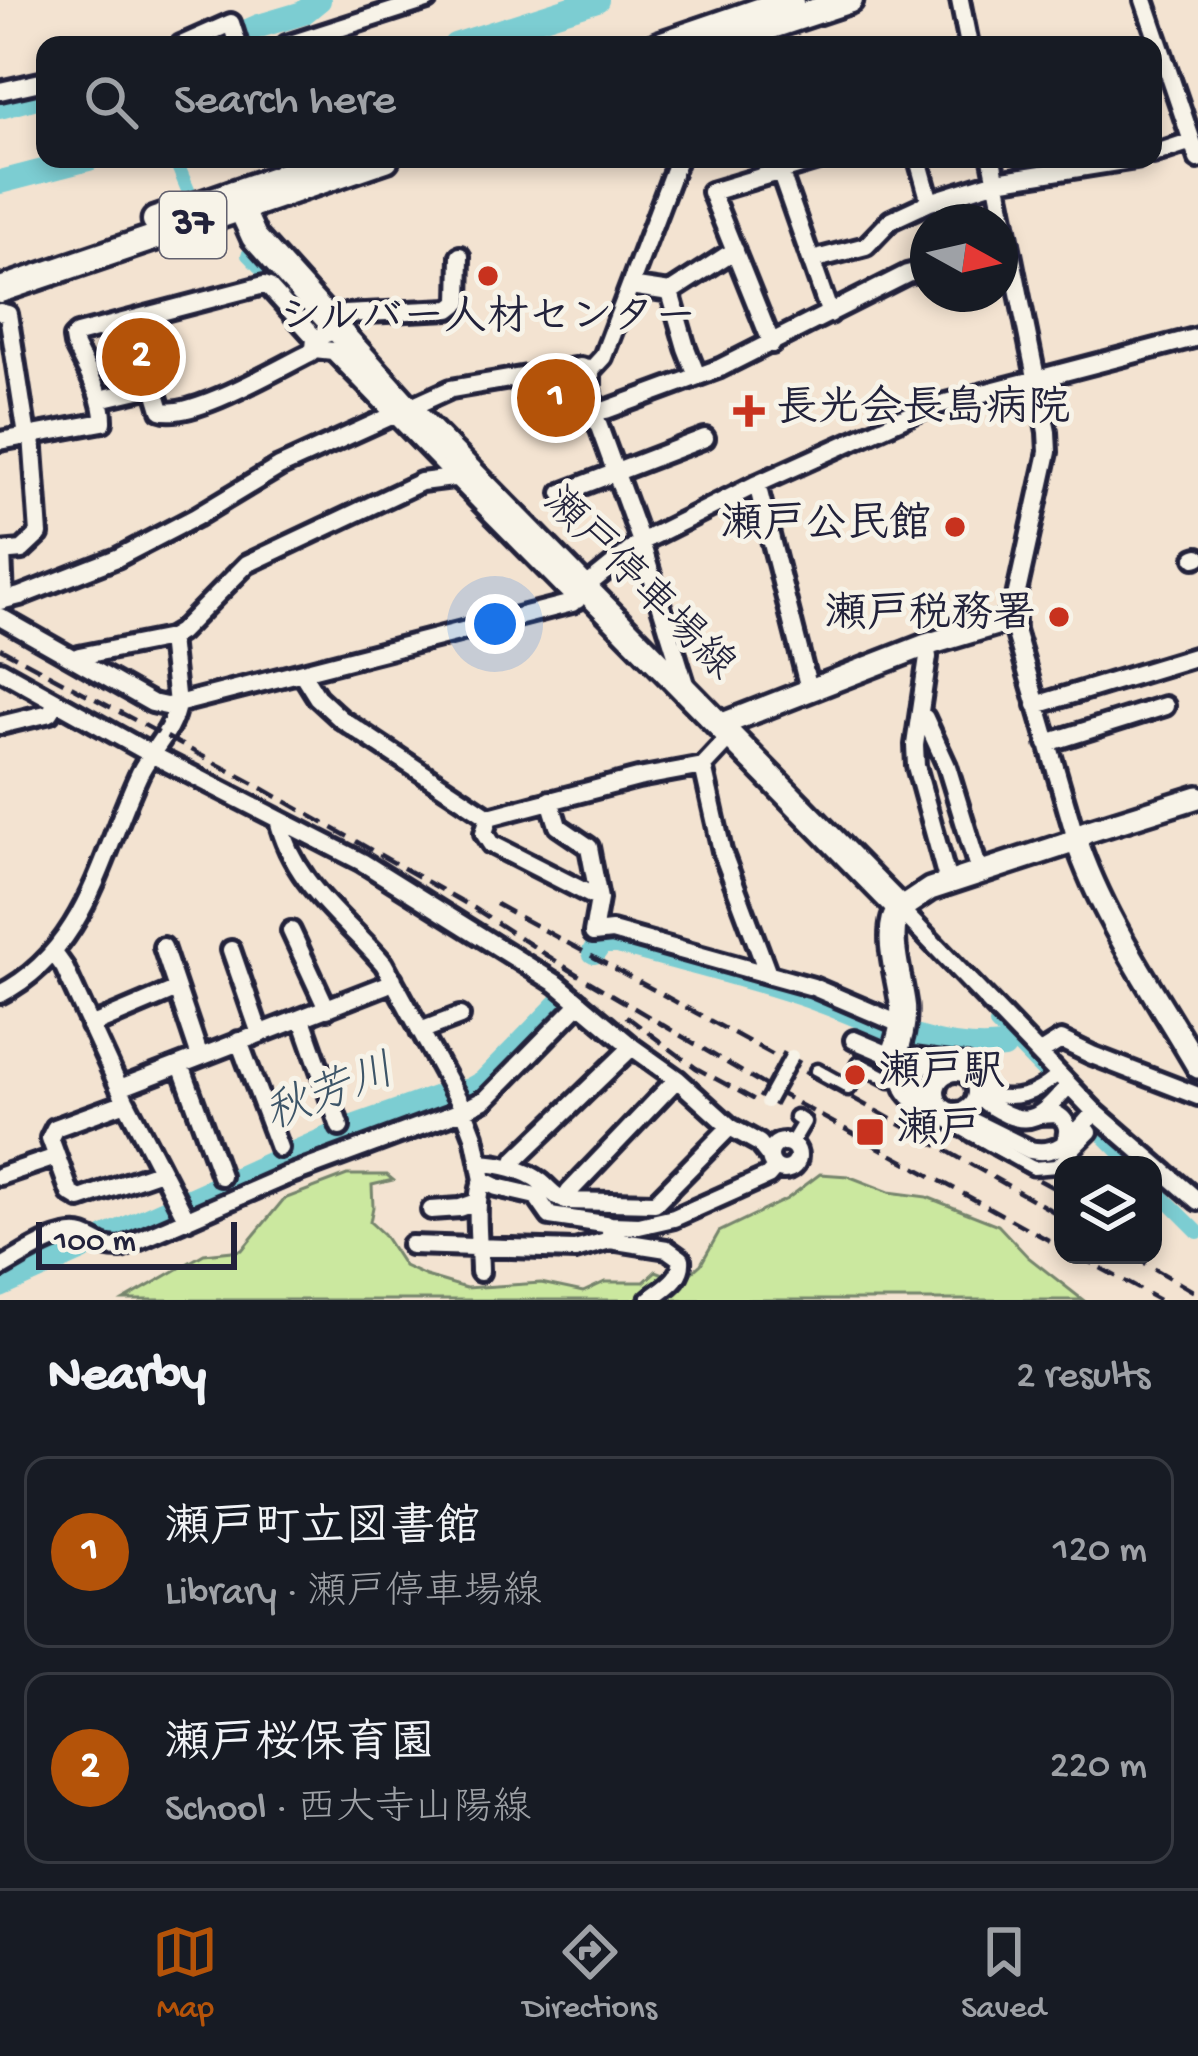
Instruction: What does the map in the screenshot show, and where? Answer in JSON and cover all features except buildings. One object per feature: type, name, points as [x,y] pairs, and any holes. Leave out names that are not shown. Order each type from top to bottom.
[{"type":"main road","points":[[715,36],[791,0]]},
{"type":"main road","points":[[723,36],[850,0]]},
{"type":"main road","name":"37","points":[[0,290],[238,201],[312,168]]},
{"type":"main road","name":"37","points":[[0,274],[354,168]]},
{"type":"main road","name":"瀬戸停車場線","points":[[238,201],[254,237],[323,334],[900,909]]},
{"type":"main road","points":[[900,909],[892,929],[904,1012],[904,1056]]},
{"type":"street","points":[[315,36],[427,0]]},
{"type":"street","points":[[959,0],[966,36]]},
{"type":"street","points":[[1144,0],[1156,36]]},
{"type":"street","points":[[201,36],[231,23],[235,36]]},
{"type":"street","points":[[1162,53],[1198,159]]},
{"type":"street","points":[[0,91],[36,83]]},
{"type":"street","points":[[1162,151],[1192,141]]},
{"type":"street","points":[[675,168],[603,357],[591,370],[590,389],[687,694]]},
{"type":"street","points":[[755,168],[757,178]]},
{"type":"street","points":[[772,344],[711,192],[790,168]]},
{"type":"street","points":[[921,168],[930,202]]},
{"type":"street","points":[[994,168],[1000,204]]},
{"type":"street","points":[[812,260],[866,246],[891,220],[930,202],[997,181],[1079,168]]},
{"type":"street","points":[[780,171],[830,314]]},
{"type":"street","points":[[630,286],[670,292],[734,250]]},
{"type":"street","points":[[100,398],[155,390],[161,410],[169,414],[227,394],[323,334],[450,309],[459,302],[460,256]]},
{"type":"street","points":[[596,410],[698,376],[772,344],[910,273]]},
{"type":"street","points":[[0,441],[103,422],[100,398],[74,338],[103,327],[264,285],[323,334]]},
{"type":"street","points":[[670,292],[698,376]]},
{"type":"street","points":[[1018,307],[1048,452],[1013,619],[1076,839],[1106,907],[1198,1067]]},
{"type":"street","points":[[0,312],[8,314],[29,435],[39,534],[22,550],[1,552],[2,606]]},
{"type":"street","points":[[2,606],[76,659],[152,703],[177,704],[582,596],[589,584],[641,542],[926,408],[1198,337]]},
{"type":"street","points":[[2,606],[117,559],[279,467],[451,389],[580,367],[591,370]]},
{"type":"street","points":[[402,412],[453,478],[493,505]]},
{"type":"street","points":[[562,493],[705,438]]},
{"type":"street","points":[[76,659],[170,638],[247,564],[422,482],[453,478]]},
{"type":"street","points":[[757,484],[809,689]]},
{"type":"street","points":[[768,974],[722,850],[703,766],[725,731],[809,689],[926,645],[1013,619]]},
{"type":"street","points":[[0,994],[54,953],[94,890],[149,753],[161,743],[176,714],[170,638]]},
{"type":"street","points":[[926,645],[916,766],[948,882]]},
{"type":"street","points":[[1036,705],[1198,656]]},
{"type":"street","points":[[0,670],[362,862],[557,984],[730,1127],[774,1151]]},
{"type":"street","points":[[302,673],[316,697],[341,719],[489,817],[703,766]]},
{"type":"street","points":[[0,725],[50,713],[57,702]]},
{"type":"street","points":[[1047,743],[1166,706]]},
{"type":"street","points":[[920,714],[947,766],[979,872]]},
{"type":"street","points":[[1198,797],[929,889],[900,909],[1062,1081],[1198,1201]]},
{"type":"street","points":[[550,800],[558,826],[589,847],[598,899],[593,933],[612,931],[812,987],[904,1056],[914,1085],[947,1108],[1030,1150],[1053,1151],[1095,1112]]},
{"type":"street","points":[[489,817],[484,833],[491,844],[598,899]]},
{"type":"street","points":[[278,819],[308,884],[384,964],[461,1106],[474,1136],[481,1172],[477,1193],[480,1272]]},
{"type":"street","points":[[291,931],[326,1009]]},
{"type":"street","points":[[163,946],[200,1057]]},
{"type":"street","points":[[231,950],[260,1034]]},
{"type":"street","points":[[54,953],[182,1210]]},
{"type":"street","points":[[161,1171],[80,1199],[70,1193],[50,1138],[55,1128],[181,1065],[393,980]]},
{"type":"street","points":[[90,1026],[175,989]]},
{"type":"street","points":[[0,1268],[66,1234],[84,1236],[104,1248],[121,1248],[182,1210],[286,1176],[486,1099],[580,1003]]},
{"type":"street","points":[[419,1030],[460,1016]]},
{"type":"street","points":[[302,1019],[340,1126]]},
{"type":"street","points":[[854,1040],[972,1079],[982,1100],[1008,1116],[1030,1119],[1056,1114],[1065,1121],[1068,1132],[1064,1144]]},
{"type":"street","points":[[1040,1053],[1061,1040],[1198,1096]]},
{"type":"street","points":[[239,1041],[279,1148]]},
{"type":"street","points":[[513,1168],[516,1159],[632,1047]]},
{"type":"street","points":[[767,1102],[792,1056]]},
{"type":"street","points":[[858,1066],[890,1080],[904,1056]]},
{"type":"street","points":[[904,1056],[968,1064],[979,1073],[986,1091],[999,1097],[1034,1094],[1062,1081]]},
{"type":"street","points":[[904,1056],[901,1089],[912,1101],[1033,1168],[1057,1166],[1091,1132]]},
{"type":"street","points":[[181,1065],[221,1176]]},
{"type":"street","points":[[817,1071],[848,1088],[851,1083]]},
{"type":"street","points":[[955,1071],[937,1087],[937,1100],[947,1108],[970,1107],[977,1091]]},
{"type":"street","points":[[566,1201],[569,1192],[677,1079]]},
{"type":"street","points":[[1040,1115],[1062,1081]]},
{"type":"street","points":[[411,1245],[575,1250],[610,1233],[674,1218],[768,1176],[774,1151],[804,1122],[796,1117]]},
{"type":"street","points":[[481,1172],[513,1168],[566,1201],[655,1203],[730,1127]]},
{"type":"street","points":[[0,1176],[56,1157]]},
{"type":"street","points":[[481,1172],[536,1196],[550,1216],[667,1249],[681,1259],[673,1282],[650,1300]]},
{"type":"street","points":[[431,1210],[477,1202]]},
{"type":"green space","points":[[820,1174],[848,1176],[889,1192],[927,1197],[998,1225],[1028,1257],[1083,1300],[124,1300],[204,1254],[242,1250],[284,1199],[347,1175],[387,1175],[393,1180],[372,1185],[370,1222],[404,1266],[466,1288],[541,1283],[583,1292],[605,1282],[644,1282],[656,1271],[682,1281],[701,1264],[719,1232],[787,1199]]},
{"type":"waterway","points":[[236,36],[303,13],[319,0]]},
{"type":"waterway","points":[[483,36],[597,0]]},
{"type":"waterway","points":[[0,107],[36,97]]},
{"type":"waterway","points":[[0,182],[54,168]]},
{"type":"waterway","points":[[179,168],[190,195]]},
{"type":"waterway","points":[[248,255],[329,339]]},
{"type":"waterway","name":"秋芳川","points":[[594,952],[601,942],[618,942],[792,991],[930,1041],[1004,1047]]},
{"type":"waterway","name":"秋芳川","points":[[105,1238],[350,1128],[470,1090],[484,1082],[563,1001]]},
{"type":"waterway","name":"秋芳川","points":[[996,1024],[1047,1076]]},
{"type":"waterway","points":[[1105,1138],[1123,1156]]},
{"type":"waterway","points":[[1162,1196],[1198,1232]]},
{"type":"waterway","name":"秋芳川","points":[[0,1286],[82,1249]]},
{"type":"railway","points":[[0,648],[260,787],[474,908],[766,1086],[1054,1243]]},
{"type":"railway","points":[[496,904],[1054,1212]]},
{"type":"railway","points":[[626,1016],[696,1068],[755,1100]]},
{"type":"railway","points":[[920,1116],[1054,1188]]},
{"type":"railway","points":[[1093,1264],[1159,1300]]},
{"type":"railway","points":[[1146,1264],[1198,1294]]},
{"type":"place","name":"シルバー人材センター","points":[[488,276]]},
{"type":"place","name":"瀬戸桜保育園","points":[[141,357]]},
{"type":"place","name":"瀬戸町立図書館","points":[[556,398]]},
{"type":"place","name":"長光会長島病院","points":[[749,411]]},
{"type":"place","name":"瀬戸公民館","points":[[955,527]]},
{"type":"place","name":"瀬戸税務署","points":[[1059,617]]},
{"type":"place","name":"瀬戸駅","points":[[855,1075]]},
{"type":"place","name":"瀬戸","points":[[870,1132]]}]
